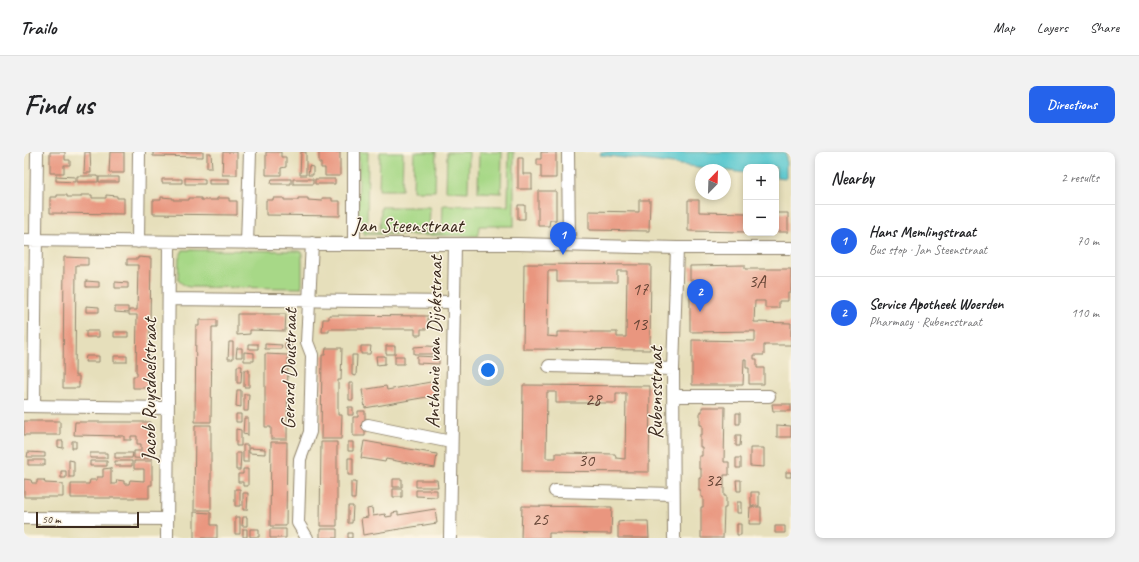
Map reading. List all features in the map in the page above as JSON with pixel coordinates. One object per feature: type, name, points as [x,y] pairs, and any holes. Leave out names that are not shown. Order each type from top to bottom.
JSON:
[{"type":"street","points":[[37,152],[30,241],[29,406],[168,408]]},
{"type":"street","points":[[138,242],[140,152]]},
{"type":"street","points":[[248,243],[250,152]]},
{"type":"street","points":[[354,152],[354,244]]},
{"type":"street","points":[[568,152],[569,245]]},
{"type":"street","name":"Jan Steenstraat","points":[[30,241],[791,248]]},
{"type":"street","name":"Jacob Ruysdaelstraat","points":[[167,538],[169,242]]},
{"type":"street","name":"Gerard Doustraat","points":[[307,538],[298,523],[300,459],[310,432],[312,355],[307,342],[312,243]]},
{"type":"street","name":"Anthonie van Dijckstraat","points":[[450,538],[455,244]]},
{"type":"street","name":"Rubensstraat","points":[[674,538],[673,369],[677,248]]},
{"type":"street","points":[[169,299],[454,302]]},
{"type":"street","points":[[548,366],[673,369]]},
{"type":"street","points":[[673,396],[769,396]]},
{"type":"street","name":"Anthonie van Dijckstraat","points":[[368,425],[451,442]]},
{"type":"street","points":[[555,490],[673,494]]},
{"type":"street","points":[[24,518],[167,519]]},
{"type":"green space","points":[[359,152],[368,152],[367,232],[442,233],[443,205],[508,206],[509,152],[514,152],[514,226],[479,226],[478,236],[364,234],[364,231],[358,230]]},
{"type":"green space","points":[[380,152],[403,152],[402,190],[379,190]]},
{"type":"green space","points":[[414,152],[436,152],[435,191],[413,191]]},
{"type":"green space","points":[[447,152],[469,152],[468,192],[446,191]]},
{"type":"green space","points":[[479,152],[502,152],[501,193],[478,192]]},
{"type":"green space","points":[[381,207],[430,207],[429,230],[380,229]]},
{"type":"green space","points":[[183,250],[300,251],[302,254],[302,285],[301,288],[185,286],[178,280],[179,258]]},
{"type":"water","points":[[601,152],[786,152],[786,178],[779,177],[779,164],[743,164],[743,173],[731,171],[731,164],[695,164],[695,167],[600,155]]},
{"type":"building","points":[[50,152],[65,152],[65,160],[70,160],[70,165],[64,165],[64,173],[50,173]]},
{"type":"building","points":[[85,152],[90,152],[91,173],[84,173]]},
{"type":"building","points":[[110,152],[124,152],[124,173],[109,173]]},
{"type":"building","points":[[153,152],[203,152],[203,157],[153,156]]},
{"type":"building","points":[[223,152],[237,152],[237,175],[222,175]]},
{"type":"building","points":[[266,152],[281,152],[281,157],[286,157],[286,167],[281,168],[281,175],[266,175]]},
{"type":"building","points":[[301,152],[306,152],[306,175],[300,175]]},
{"type":"building","points":[[319,152],[340,152],[340,176],[325,176],[325,168],[321,168],[321,163],[319,163]]},
{"type":"building","points":[[541,152],[556,152],[556,178],[541,178],[541,165],[537,165],[537,159],[541,159]]},
{"type":"building","points":[[207,153],[211,153],[212,168],[207,168]]},
{"type":"building","points":[[518,158],[523,158],[523,174],[532,174],[532,189],[518,189]]},
{"type":"building","points":[[309,166],[313,167],[313,175],[308,175]]},
{"type":"building","points":[[56,176],[75,177],[75,182],[56,181]]},
{"type":"building","points":[[77,176],[98,176],[98,182],[77,182]]},
{"type":"building","points":[[99,177],[119,177],[119,182],[99,182]]},
{"type":"building","points":[[185,178],[205,179],[205,184],[185,184]]},
{"type":"building","points":[[162,179],[182,179],[182,183],[162,183]]},
{"type":"building","points":[[209,179],[229,179],[229,184],[209,184]]},
{"type":"building","points":[[272,179],[291,179],[291,184],[271,184]]},
{"type":"building","points":[[293,179],[313,179],[313,184],[293,184]]},
{"type":"building","points":[[315,179],[335,179],[335,184],[315,184]]},
{"type":"building","points":[[538,191],[556,191],[556,220],[550,220],[549,226],[538,226]]},
{"type":"building","points":[[57,195],[81,197],[81,195],[92,195],[92,198],[106,198],[106,195],[117,196],[117,198],[124,198],[124,214],[50,213],[50,197],[57,197]]},
{"type":"building","points":[[161,197],[173,198],[173,200],[201,198],[201,200],[217,200],[217,198],[229,198],[229,201],[237,201],[237,215],[153,214],[153,200],[161,200]]},
{"type":"building","points":[[273,198],[298,200],[298,198],[308,198],[308,200],[322,201],[322,198],[332,198],[332,201],[340,201],[340,216],[266,215],[266,200],[273,200]]},
{"type":"building","points":[[639,200],[650,200],[649,231],[589,230],[589,211],[639,212]]},
{"type":"building","points":[[688,200],[699,200],[699,212],[743,213],[743,232],[688,231]]},
{"type":"building","points":[[518,205],[525,205],[525,219],[518,219]]},
{"type":"building","points":[[779,213],[788,213],[788,232],[779,232]]},
{"type":"building","points":[[64,257],[88,258],[88,265],[76,265],[75,376],[79,376],[79,388],[63,388]]},
{"type":"building","points":[[138,257],[151,258],[149,388],[133,388],[133,376],[137,376],[137,315],[129,315],[129,310],[137,310],[138,265],[127,265],[127,259],[138,259]]},
{"type":"building","points":[[524,264],[651,265],[650,350],[523,349]],"holes":[[[548,271],[557,271],[557,282],[617,282],[617,271],[627,271],[626,337],[617,337],[617,332],[557,332],[557,337],[547,336]]]},
{"type":"building","points":[[745,265],[745,269],[791,269],[791,293],[788,293],[788,301],[779,301],[779,308],[765,308],[765,301],[755,301],[754,322],[791,323],[791,345],[764,345],[764,355],[754,355],[754,359],[757,359],[757,368],[764,368],[764,384],[749,384],[749,368],[746,368],[746,359],[744,359],[743,385],[692,385],[692,340],[755,341],[755,331],[690,332],[690,296],[698,296],[698,280],[690,280],[690,266]]},
{"type":"building","points":[[86,281],[99,282],[99,287],[86,287]]},
{"type":"building","points":[[115,282],[128,283],[128,288],[115,288]]},
{"type":"building","points":[[86,306],[99,307],[99,312],[86,312]]},
{"type":"building","points":[[115,307],[128,307],[128,313],[115,312]]},
{"type":"building","points":[[237,314],[286,314],[285,331],[250,330],[250,334],[237,335]]},
{"type":"building","points":[[329,315],[428,316],[428,329],[421,329],[421,335],[415,335],[415,329],[329,329],[329,332],[322,332],[323,319],[329,319]]},
{"type":"building","points":[[199,320],[217,320],[217,327],[212,327],[211,422],[195,422],[196,326],[199,326]]},
{"type":"building","points":[[86,331],[99,331],[99,337],[86,337]]},
{"type":"building","points":[[114,332],[128,332],[128,337],[114,337]]},
{"type":"building","points":[[229,342],[233,342],[233,359],[228,359]]},
{"type":"building","points":[[285,343],[292,343],[291,349],[285,349]]},
{"type":"building","points":[[249,344],[258,344],[258,349],[249,349]]},
{"type":"building","points":[[265,344],[282,345],[281,349],[265,349]]},
{"type":"building","points":[[361,346],[371,346],[370,354],[361,354]]},
{"type":"building","points":[[386,346],[395,346],[395,354],[386,354]]},
{"type":"building","points":[[414,347],[439,347],[439,354],[414,354]]},
{"type":"building","points":[[237,348],[242,348],[242,357],[236,357]]},
{"type":"building","points":[[326,348],[342,348],[341,380],[338,380],[338,415],[342,415],[341,439],[321,439],[322,355],[325,355]]},
{"type":"building","points":[[244,352],[254,353],[254,361],[244,361]]},
{"type":"building","points":[[265,354],[288,355],[287,439],[271,439],[271,427],[265,427]]},
{"type":"building","points":[[352,355],[357,355],[356,376],[352,375]]},
{"type":"building","points":[[86,356],[99,356],[99,362],[85,362]]},
{"type":"building","points":[[114,356],[127,356],[127,362],[114,362]]},
{"type":"building","points":[[376,356],[385,356],[385,364],[377,365]]},
{"type":"building","points":[[395,356],[404,356],[404,364],[395,364]]},
{"type":"building","points":[[417,356],[439,357],[439,364],[417,363]]},
{"type":"building","points":[[237,366],[242,366],[241,383],[237,383]]},
{"type":"building","points":[[244,370],[249,370],[249,387],[244,387]]},
{"type":"building","points":[[436,381],[438,395],[365,408],[362,390],[386,386],[387,390]]},
{"type":"building","points":[[349,383],[353,383],[353,400],[349,400]]},
{"type":"building","points":[[523,385],[650,386],[649,472],[522,471]],"holes":[[[547,392],[556,392],[556,403],[616,403],[616,393],[626,393],[625,459],[616,458],[615,454],[556,453],[556,458],[546,458]]]},
{"type":"building","points":[[237,390],[241,390],[241,407],[236,406]]},
{"type":"building","points":[[244,394],[249,394],[248,411],[244,411]]},
{"type":"building","points":[[772,404],[791,404],[791,411],[773,411]]},
{"type":"building","points":[[348,407],[353,407],[353,415],[348,415]]},
{"type":"building","points":[[702,407],[725,407],[724,462],[729,462],[729,475],[724,475],[724,496],[726,496],[726,508],[724,508],[723,538],[701,538],[701,507],[703,507],[703,497],[701,497],[701,491],[699,491],[701,469],[699,469],[699,456],[702,456],[702,447],[700,447],[702,425],[700,425],[700,412],[702,412]]},
{"type":"building","points":[[358,411],[365,411],[365,436],[353,436],[353,417],[358,417]]},
{"type":"building","points":[[736,413],[740,413],[740,424],[736,424]]},
{"type":"building","points":[[236,414],[241,414],[241,422],[236,422]]},
{"type":"building","points":[[244,418],[248,418],[248,435],[243,434]]},
{"type":"building","points":[[24,421],[60,421],[60,435],[24,435]]},
{"type":"building","points":[[75,422],[150,422],[150,436],[153,436],[152,459],[134,458],[134,451],[141,451],[141,444],[137,444],[137,436],[131,436],[131,440],[124,440],[124,436],[74,435]]},
{"type":"building","points":[[195,425],[211,425],[211,510],[194,510]]},
{"type":"building","points":[[777,425],[791,426],[791,437],[777,437]]},
{"type":"building","points":[[236,429],[241,430],[241,446],[236,446]]},
{"type":"building","points":[[736,435],[741,435],[740,446],[736,446]]},
{"type":"building","points":[[58,441],[63,441],[63,448],[58,447]]},
{"type":"building","points":[[72,441],[76,441],[76,448],[72,448]]},
{"type":"building","points":[[364,441],[437,454],[435,468],[386,459],[385,462],[361,458]]},
{"type":"building","points":[[271,442],[287,442],[286,526],[270,526]]},
{"type":"building","points":[[321,442],[337,442],[337,526],[320,526]]},
{"type":"building","points":[[348,442],[353,442],[353,451],[348,451]]},
{"type":"building","points":[[243,445],[248,445],[248,462],[243,462]]},
{"type":"building","points":[[249,448],[265,449],[265,454],[249,453]]},
{"type":"building","points":[[750,448],[764,448],[764,467],[750,466]]},
{"type":"building","points":[[28,452],[45,453],[45,457],[27,457]]},
{"type":"building","points":[[90,453],[107,453],[107,458],[90,458]]},
{"type":"building","points":[[115,453],[133,453],[132,458],[115,458]]},
{"type":"building","points":[[236,453],[241,453],[240,470],[236,470]]},
{"type":"building","points":[[348,458],[353,458],[353,475],[348,475]]},
{"type":"building","points":[[736,458],[741,458],[741,468],[736,468]]},
{"type":"building","points":[[28,460],[45,460],[45,465],[28,465]]},
{"type":"building","points":[[69,460],[74,461],[74,477],[69,477]]},
{"type":"building","points":[[90,461],[107,461],[107,466],[90,466]]},
{"type":"building","points":[[115,461],[132,461],[132,466],[115,466]]},
{"type":"building","points":[[134,461],[152,461],[152,485],[149,485],[149,498],[71,498],[71,484],[89,484],[90,480],[97,480],[97,477],[103,477],[103,469],[111,468],[111,484],[116,484],[117,480],[124,481],[124,484],[129,484],[130,480],[144,481],[144,469],[134,469]]},
{"type":"building","points":[[243,469],[248,469],[248,486],[243,486],[243,482],[238,482],[238,474],[243,474]]},
{"type":"building","points":[[61,471],[66,471],[66,478],[61,478]]},
{"type":"building","points":[[786,472],[791,472],[791,477],[786,477]]},
{"type":"building","points":[[24,479],[31,480],[32,483],[37,483],[37,480],[44,480],[45,483],[63,484],[63,497],[24,497]]},
{"type":"building","points":[[393,479],[402,479],[402,487],[393,487]]},
{"type":"building","points":[[416,480],[437,480],[438,487],[416,487]]},
{"type":"building","points":[[736,480],[741,480],[741,491],[737,491]]},
{"type":"building","points":[[351,482],[356,482],[355,499],[351,499]]},
{"type":"building","points":[[235,489],[240,489],[240,506],[235,506]]},
{"type":"building","points":[[393,489],[402,489],[402,497],[393,497]]},
{"type":"building","points":[[416,490],[437,490],[437,497],[416,496]]},
{"type":"building","points":[[751,492],[759,492],[759,506],[751,506]]},
{"type":"building","points":[[243,493],[248,493],[247,510],[243,510]]},
{"type":"building","points":[[737,502],[741,502],[741,513],[737,513]]},
{"type":"building","points":[[348,506],[353,506],[352,523],[348,523]]},
{"type":"building","points":[[522,506],[612,507],[611,534],[549,533],[549,538],[521,538]]},
{"type":"building","points":[[750,507],[761,507],[761,524],[749,524]]},
{"type":"building","points":[[372,508],[373,516],[385,514],[386,517],[392,516],[392,513],[398,512],[398,515],[435,509],[437,523],[363,535],[361,518],[368,517],[367,509]]},
{"type":"building","points":[[194,512],[211,513],[211,525],[217,525],[217,538],[194,538]]},
{"type":"building","points":[[235,517],[240,517],[240,534],[235,534]]},
{"type":"building","points":[[243,517],[247,517],[247,526],[242,526]]},
{"type":"building","points":[[648,521],[649,538],[618,538],[618,522]]},
{"type":"building","points":[[737,524],[741,524],[741,535],[737,535]]},
{"type":"building","points":[[775,526],[785,526],[785,533],[775,533]]},
{"type":"building","points":[[243,529],[247,529],[247,537],[243,537]]},
{"type":"building","points":[[250,529],[259,529],[259,537],[250,537]]},
{"type":"building","points":[[270,529],[286,529],[286,538],[270,538]]},
{"type":"building","points":[[320,529],[337,529],[337,538],[320,538]]},
{"type":"building","points":[[348,533],[352,533],[352,538],[348,538]]},
{"type":"place","name":"Hans Memlingstraat","points":[[563,255]]},
{"type":"place","name":"Service Apotheek Woerden","points":[[700,312]]}]
